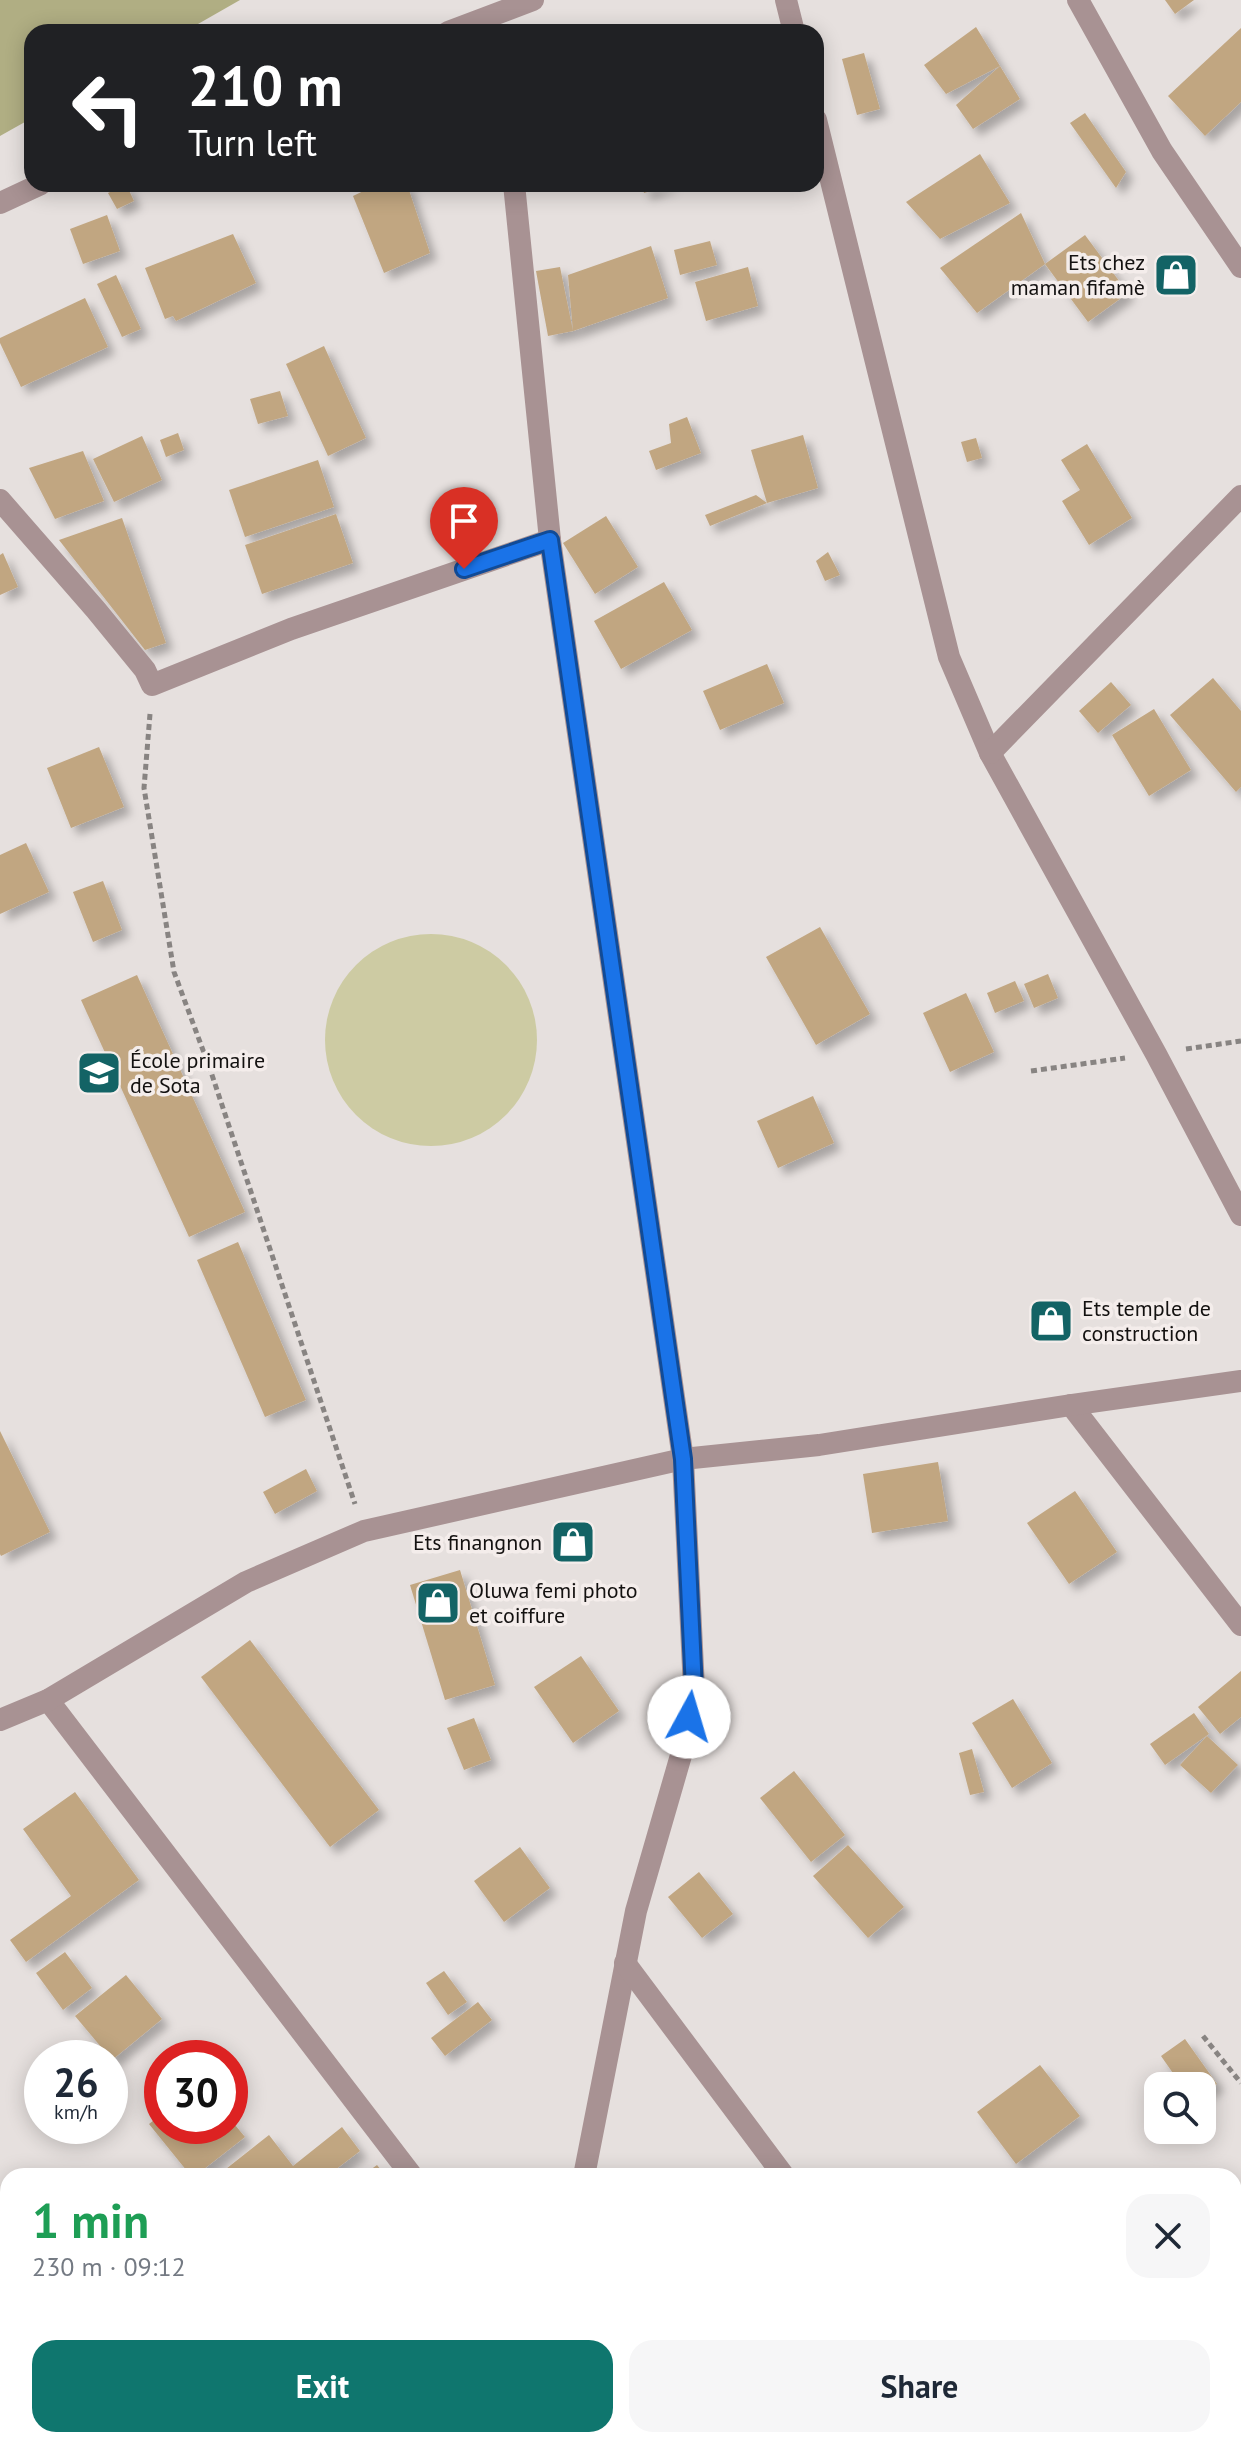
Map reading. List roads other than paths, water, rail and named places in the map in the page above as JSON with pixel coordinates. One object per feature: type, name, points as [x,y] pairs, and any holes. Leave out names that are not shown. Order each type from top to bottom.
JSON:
[{"type":"street","points":[[497,23],[533,0]]},
{"type":"street","points":[[786,0],[792,24]]},
{"type":"street","points":[[1078,0],[1162,151],[1241,267]]},
{"type":"street","points":[[824,152],[949,657],[990,753],[1149,1040],[1241,1215]]},
{"type":"street","points":[[0,203],[24,192]]},
{"type":"street","points":[[515,192],[550,540],[683,1459],[694,1689],[684,1745],[636,1911],[586,2168]]},
{"type":"street","points":[[990,753],[1241,496]]},
{"type":"street","points":[[0,500],[106,622],[145,670],[152,685],[291,629],[550,540]]},
{"type":"street","points":[[0,1720],[48,1700],[246,1582],[364,1531],[683,1459],[819,1445],[1241,1381]]},
{"type":"street","points":[[1071,1405],[1241,1625]]},
{"type":"street","points":[[48,1700],[406,2168]]},
{"type":"street","points":[[625,1963],[778,2168]]},
{"type":"place","name":"Ets chez maman fifamè","points":[[1176,275]]},
{"type":"place","name":"École primaire de Sota","points":[[99,1073]]},
{"type":"place","name":"Ets temple de construction","points":[[1051,1321]]},
{"type":"place","name":"Ets finangnon","points":[[573,1542]]},
{"type":"place","name":"Oluwa femi photo et coiffure","points":[[438,1603]]}]
